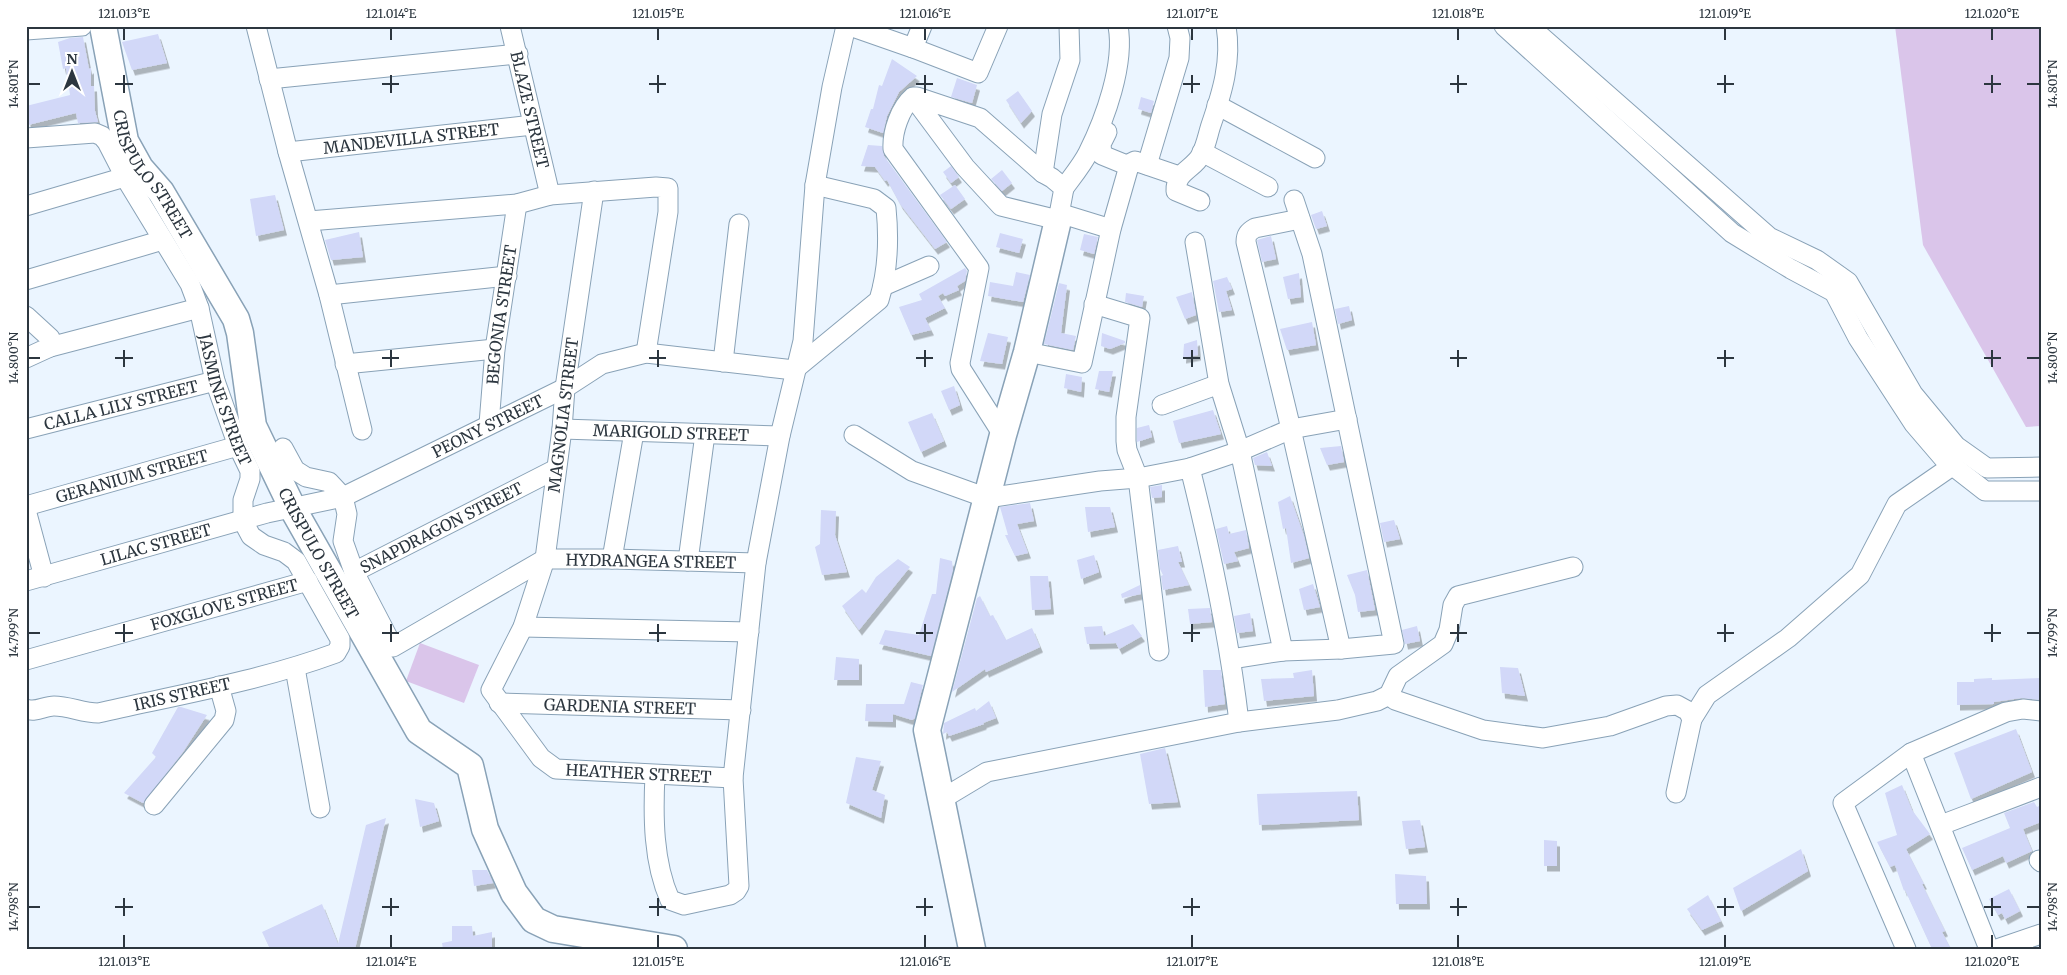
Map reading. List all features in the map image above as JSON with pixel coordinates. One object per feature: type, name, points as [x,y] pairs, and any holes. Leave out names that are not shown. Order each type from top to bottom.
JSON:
[{"type":"street","points":[[26,30],[82,26]]},
{"type":"street","name":"CRISPULO STREET","points":[[103,26],[125,141],[140,168],[161,192],[236,319],[240,333],[253,426],[293,509],[419,731],[470,766],[485,829],[514,893],[534,920],[553,929],[674,949]]},
{"type":"street","points":[[256,26],[288,152],[329,295],[362,430]]},
{"type":"street","name":"BLAZE STREET","points":[[510,26],[550,195]]},
{"type":"street","points":[[655,775],[653,813],[662,883],[670,900],[684,905],[730,895],[739,886],[733,778],[756,563],[780,436],[794,370],[803,341],[815,185],[832,86],[846,26]]},
{"type":"street","points":[[850,26],[978,73],[998,26]]},
{"type":"street","points":[[913,48],[922,26]]},
{"type":"street","points":[[1043,173],[1052,114],[1070,60],[1069,26]]},
{"type":"street","points":[[972,949],[927,730],[1003,435],[1027,352],[1064,188],[1087,155],[1107,106],[1118,63],[1121,40],[1118,26]]},
{"type":"street","points":[[1126,26],[1129,41],[1128,53],[1112,124],[1101,144],[1102,155],[1179,176]]},
{"type":"street","points":[[1027,352],[1082,363],[1111,230],[1138,166],[1179,58],[1180,38],[1177,26]]},
{"type":"street","points":[[1200,202],[1176,191],[1179,176],[1201,156],[1225,83],[1228,39],[1226,26]]},
{"type":"street","points":[[1504,26],[1732,233],[1791,269],[1834,292],[1858,338],[1914,424],[1952,466],[1985,492],[2041,491]]},
{"type":"street","points":[[1530,26],[1769,237],[1817,260],[1848,282],[1913,394],[1956,446],[1987,468],[2041,467]]},
{"type":"street","points":[[269,78],[518,54]]},
{"type":"street","points":[[913,97],[980,118],[1043,173],[1064,188]]},
{"type":"street","points":[[913,97],[966,167],[1002,206],[1058,216],[1111,230]]},
{"type":"street","points":[[913,97],[905,104],[893,140],[893,149],[979,268],[960,363],[961,369],[1003,435]]},
{"type":"street","points":[[1218,106],[1315,158]]},
{"type":"street","name":"MANDEVILLA STREET","points":[[288,152],[533,125]]},
{"type":"street","name":"JASMINE STREET","points":[[26,138],[95,133],[102,136],[108,142],[125,177],[190,284],[199,308],[215,381],[238,446],[250,472],[250,479],[242,500],[243,521]]},
{"type":"street","points":[[1202,152],[1268,188]]},
{"type":"street","points":[[26,206],[125,177]]},
{"type":"street","points":[[794,370],[880,300],[884,286],[888,227],[886,208],[874,199],[815,185]]},
{"type":"street","points":[[309,221],[517,204],[550,195],[656,187],[668,188],[668,212],[646,353]]},
{"type":"street","name":"MAGNOLIA STREET","points":[[495,697],[523,627],[545,559],[562,429],[565,388],[594,191]]},
{"type":"street","points":[[1231,659],[1283,651],[1340,649],[1394,644],[1312,254],[1294,200]]},
{"type":"street","name":"BEGONIA STREET","points":[[490,424],[495,349],[517,204]]},
{"type":"street","points":[[1300,219],[1255,228],[1246,237],[1340,649]]},
{"type":"street","points":[[723,362],[739,224]]},
{"type":"street","points":[[26,280],[163,240]]},
{"type":"street","points":[[1195,242],[1219,384],[1240,451],[1283,651]]},
{"type":"street","points":[[884,286],[929,266]]},
{"type":"street","points":[[329,295],[507,276]]},
{"type":"street","points":[[1094,304],[1140,318],[1126,417],[1127,450],[1138,478],[1159,651]]},
{"type":"street","points":[[26,358],[50,347],[199,308]]},
{"type":"street","points":[[26,316],[50,338],[50,347]]},
{"type":"street","points":[[345,364],[495,349]]},
{"type":"street","name":"PEONY STREET","points":[[293,509],[343,497],[565,388],[602,364],[646,353],[794,370]]},
{"type":"street","name":"CALLA LILY STREET","points":[[26,429],[215,381]]},
{"type":"street","points":[[1162,404],[1219,384]]},
{"type":"street","points":[[854,435],[912,471],[987,498],[1100,481],[1138,478],[1190,468],[1240,451],[1291,430],[1347,418]]},
{"type":"street","name":"MARIGOLD STREET","points":[[562,429],[780,436]]},
{"type":"street","points":[[612,559],[634,432]]},
{"type":"street","points":[[688,561],[706,434]]},
{"type":"street","name":"GERANIUM STREET","points":[[26,506],[238,446]]},
{"type":"street","points":[[283,448],[295,470],[306,477],[328,482],[343,497],[347,514],[343,541],[354,572],[393,647],[545,559]]},
{"type":"street","points":[[1676,793],[1692,719],[1707,695],[1788,638],[1860,576],[1897,504],[1952,466]]},
{"type":"street","points":[[1190,468],[1212,555],[1231,659],[1238,722]]},
{"type":"street","name":"SNAPDRAGON STREET","points":[[354,572],[556,469]]},
{"type":"street","name":"LILAC STREET","points":[[35,579],[267,514],[293,509]]},
{"type":"street","points":[[26,510],[35,579]]},
{"type":"street","points":[[243,521],[251,536],[264,545],[284,552],[296,562],[308,582]]},
{"type":"street","name":"HYDRANGEA STREET","points":[[545,559],[756,563]]},
{"type":"street","points":[[942,799],[986,772],[1238,722],[1338,710],[1377,701],[1389,695],[1398,676],[1443,644],[1449,630],[1453,605],[1458,596],[1573,568]]},
{"type":"street","name":"IRIS STREET","points":[[26,709],[34,710],[52,706],[86,713],[98,713],[295,668],[336,652],[340,646],[340,639],[308,582]]},
{"type":"street","name":"FOXGLOVE STREET","points":[[26,660],[308,582]]},
{"type":"street","points":[[523,627],[750,632]]},
{"type":"street","points":[[295,668],[320,808]]},
{"type":"street","points":[[154,805],[224,720],[226,711],[219,686]]},
{"type":"street","points":[[1389,695],[1395,700],[1483,730],[1543,738],[1610,726],[1666,706],[1677,705],[1688,711],[1692,719]]},
{"type":"street","name":"GARDENIA STREET","points":[[495,697],[741,710]]},
{"type":"street","name":"HEATHER STREET","points":[[495,697],[541,758],[556,769],[733,778]]},
{"type":"street","points":[[1906,949],[1843,804],[1911,753],[2006,712],[2023,709],[2041,711]]},
{"type":"street","points":[[1911,753],[1989,949]]},
{"type":"street","points":[[1941,825],[2041,787]]},
{"type":"street","points":[[1997,949],[2041,934]]},
{"type":"shaded area","points":[[1895,26],[2041,26],[2041,426],[2026,427],[1923,245]]},
{"type":"shaded area","points":[[420,643],[479,665],[464,703],[406,681]]},
{"type":"building","points":[[158,34],[167,63],[132,70],[122,42]]},
{"type":"building","points":[[83,37],[89,69],[91,68],[91,86],[94,86],[95,111],[98,122],[78,123],[76,113],[28,125],[26,106],[70,95],[66,68],[63,69],[58,42],[70,38]]},
{"type":"building","points":[[892,59],[917,76],[899,92],[887,116],[883,133],[865,127],[871,109],[873,109],[879,85],[882,86]]},
{"type":"building","points":[[957,78],[977,85],[972,103],[951,97]]},
{"type":"building","points":[[1018,91],[1032,111],[1021,123],[1006,100]]},
{"type":"building","points":[[1141,97],[1154,101],[1151,113],[1138,109]]},
{"type":"building","points":[[868,145],[882,146],[884,156],[947,242],[935,249],[900,204],[887,180],[885,181],[875,167],[861,166]]},
{"type":"building","points":[[951,166],[959,177],[951,183],[943,172]]},
{"type":"building","points":[[1002,170],[1012,183],[1002,191],[991,179]]},
{"type":"building","points":[[955,185],[965,199],[951,209],[940,195]]},
{"type":"building","points":[[275,195],[284,230],[256,236],[250,199]]},
{"type":"building","points":[[1322,211],[1327,226],[1316,229],[1311,215]]},
{"type":"building","points":[[359,232],[363,257],[331,260],[325,240]]},
{"type":"building","points":[[1000,233],[1023,239],[1019,253],[996,247]]},
{"type":"building","points":[[1084,234],[1098,237],[1094,254],[1080,250]]},
{"type":"building","points":[[1271,236],[1276,259],[1262,262],[1257,240]]},
{"type":"building","points":[[965,268],[967,271],[965,281],[957,286],[959,290],[945,296],[943,293],[938,296],[945,308],[925,318],[931,330],[911,335],[899,307],[922,300],[919,294]]},
{"type":"building","points":[[1016,272],[1030,275],[1023,302],[988,296],[990,282],[1013,286]]},
{"type":"building","points":[[1299,273],[1301,297],[1288,299],[1283,277]]},
{"type":"building","points":[[1227,277],[1232,289],[1226,291],[1232,310],[1219,312],[1213,281]]},
{"type":"building","points":[[1059,283],[1067,285],[1061,333],[1076,336],[1073,350],[1044,344]]},
{"type":"building","points":[[1192,292],[1196,315],[1185,319],[1176,297]]},
{"type":"building","points":[[1126,293],[1144,296],[1142,307],[1125,302]]},
{"type":"building","points":[[1349,306],[1352,320],[1338,324],[1335,309]]},
{"type":"building","points":[[1312,322],[1316,345],[1287,350],[1280,329]]},
{"type":"building","points":[[988,333],[1008,337],[1002,364],[980,361]]},
{"type":"building","points":[[1102,333],[1125,341],[1125,343],[1110,349],[1101,346]]},
{"type":"building","points":[[1197,340],[1198,355],[1183,358],[1184,344]]},
{"type":"building","points":[[1099,371],[1113,371],[1109,392],[1095,389]]},
{"type":"building","points":[[1066,374],[1082,377],[1081,392],[1064,388]]},
{"type":"building","points":[[954,386],[960,405],[949,410],[941,391]]},
{"type":"building","points":[[1213,410],[1221,434],[1179,443],[1173,421]]},
{"type":"building","points":[[932,413],[944,441],[921,452],[908,422]]},
{"type":"building","points":[[1149,425],[1152,437],[1137,442],[1137,428]]},
{"type":"building","points":[[1341,446],[1344,462],[1327,465],[1320,448]]},
{"type":"building","points":[[1267,452],[1272,466],[1255,465],[1253,458]]},
{"type":"building","points":[[1162,485],[1162,497],[1152,498],[1150,487]]},
{"type":"building","points":[[1290,496],[1304,536],[1309,558],[1291,563],[1286,528],[1283,529],[1278,502]]},
{"type":"building","points":[[1030,503],[1034,521],[1017,524],[1028,553],[1015,556],[1005,535],[1008,535],[1000,507]]},
{"type":"building","points":[[1085,507],[1110,507],[1115,527],[1088,532]]},
{"type":"building","points":[[821,510],[836,511],[835,535],[847,572],[822,575],[815,547],[820,544]]},
{"type":"building","points":[[1394,520],[1400,539],[1384,542],[1380,523]]},
{"type":"building","points":[[1227,526],[1229,534],[1246,530],[1249,548],[1234,552],[1238,561],[1224,564],[1216,529]]},
{"type":"building","points":[[1178,546],[1182,562],[1178,562],[1189,585],[1163,590],[1161,576],[1163,575],[1160,569],[1158,550]]},
{"type":"building","points":[[1094,555],[1099,572],[1081,579],[1077,560]]},
{"type":"building","points":[[940,558],[952,561],[953,570],[931,656],[879,644],[885,630],[919,635],[932,594],[936,594]]},
{"type":"building","points":[[898,559],[910,567],[859,630],[842,606],[862,589],[866,593],[876,577]]},
{"type":"building","points":[[1367,570],[1375,610],[1358,612],[1355,595],[1347,575]]},
{"type":"building","points":[[1030,576],[1048,576],[1051,609],[1032,610]]},
{"type":"building","points":[[1313,584],[1320,607],[1304,610],[1299,589]]},
{"type":"building","points":[[1140,585],[1141,594],[1122,598],[1121,594]]},
{"type":"building","points":[[980,596],[990,616],[993,615],[1006,640],[1032,628],[1040,647],[986,672],[985,669],[952,692],[977,598]]},
{"type":"building","points":[[1210,608],[1212,622],[1190,624],[1188,609]]},
{"type":"building","points":[[1250,613],[1253,631],[1237,633],[1234,616]]},
{"type":"building","points":[[1133,624],[1142,636],[1119,649],[1116,643],[1087,644],[1084,627],[1102,626],[1104,636]]},
{"type":"building","points":[[1417,626],[1420,641],[1405,644],[1402,630]]},
{"type":"building","points":[[836,657],[859,659],[859,680],[834,680]]},
{"type":"building","points":[[1500,667],[1518,668],[1525,696],[1502,693]]},
{"type":"building","points":[[1203,670],[1221,670],[1225,704],[1205,707]]},
{"type":"building","points":[[1312,670],[1314,696],[1264,701],[1261,679],[1294,678],[1293,673]]},
{"type":"building","points":[[1992,678],[1992,680],[2041,678],[2041,700],[2021,698],[1994,702],[1994,704],[1957,705],[1957,682],[1974,682],[1974,679]]},
{"type":"building","points":[[911,682],[923,685],[915,718],[912,720],[893,714],[893,722],[865,721],[866,704],[904,704]]},
{"type":"building","points":[[989,701],[996,718],[949,736],[947,732],[943,734],[944,723],[975,708],[976,711]]},
{"type":"building","points":[[178,707],[207,715],[183,752],[143,803],[124,793],[156,757],[152,753]]},
{"type":"building","points":[[2016,729],[2032,772],[1971,799],[1954,753]]},
{"type":"building","points":[[1165,748],[1178,802],[1149,804],[1140,754]]},
{"type":"building","points":[[856,757],[881,761],[872,790],[885,795],[881,818],[846,803]]},
{"type":"building","points":[[1902,785],[1912,810],[1930,834],[1906,849],[1924,884],[1922,884],[1945,931],[1942,932],[1951,949],[1932,949],[1904,891],[1895,865],[1890,867],[1877,842],[1897,835],[1885,793]]},
{"type":"building","points":[[1357,791],[1359,820],[1259,825],[1257,794]]},
{"type":"building","points":[[415,799],[434,803],[439,821],[420,827]]},
{"type":"building","points":[[2034,802],[2037,807],[2041,805],[2041,822],[2023,829],[2032,851],[2006,863],[2003,856],[1972,870],[1962,848],[2010,828],[2004,813]]},
{"type":"building","points":[[386,818],[355,949],[270,949],[262,932],[322,904],[338,944],[366,825]]},
{"type":"building","points":[[1420,820],[1425,847],[1406,849],[1402,821]]},
{"type":"building","points":[[1544,840],[1557,841],[1557,866],[1544,866]]},
{"type":"building","points":[[1801,849],[1808,871],[1741,911],[1733,888]]},
{"type":"building","points":[[472,870],[487,870],[493,883],[474,886]]},
{"type":"building","points":[[1395,874],[1426,876],[1427,904],[1396,904]]},
{"type":"building","points":[[2009,889],[2020,911],[2005,919],[2002,913],[1998,915],[1989,899]]},
{"type":"building","points":[[1708,895],[1721,921],[1702,930],[1687,909]]},
{"type":"building","points":[[452,926],[472,926],[473,936],[492,932],[492,949],[443,949],[442,943],[452,941]]}]
